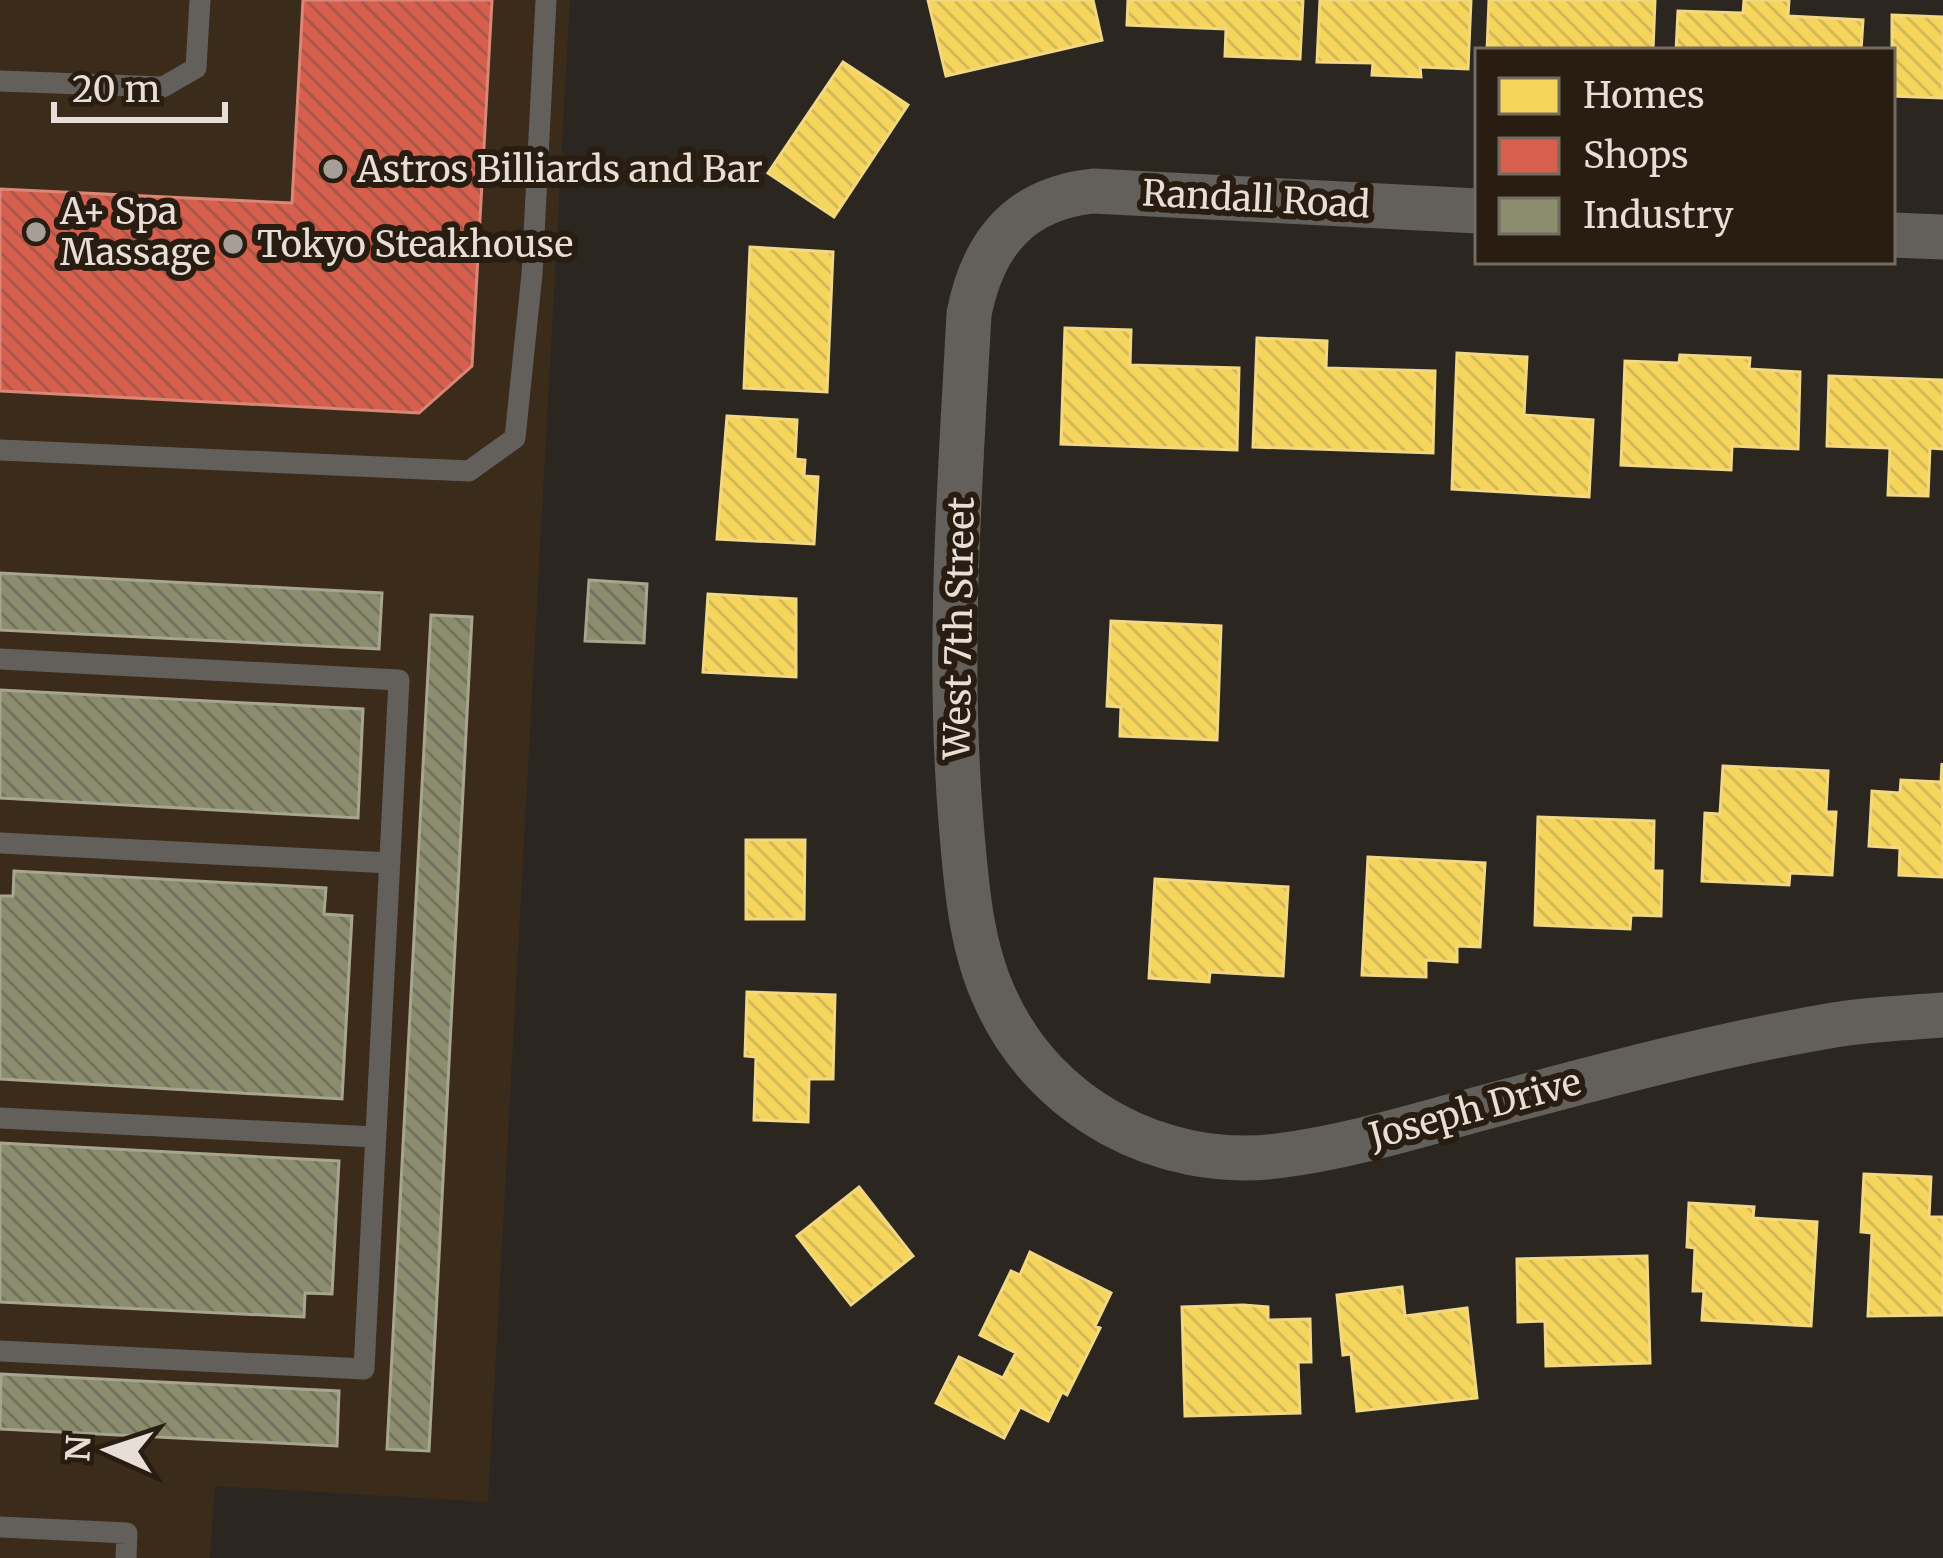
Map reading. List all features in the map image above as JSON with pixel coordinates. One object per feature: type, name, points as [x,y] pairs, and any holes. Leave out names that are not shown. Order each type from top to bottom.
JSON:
[{"type":"street","name":"Randall Road","points":[[1037,206],[1064,194],[1126,191],[1475,211]]},
{"type":"street","name":"West 7th Street","points":[[1033,1059],[995,999],[974,930],[960,815],[954,683],[969,314],[975,281],[998,241],[1017,219],[1037,206]]},
{"type":"street","points":[[1895,235],[1943,237]]},
{"type":"street","name":"Joseph Drive","points":[[1033,1059],[1084,1107],[1138,1138],[1209,1157],[1246,1159],[1329,1148],[1682,1056],[1838,1025],[1943,1015]]},
{"type":"lane","points":[[0,81],[163,87],[196,68],[200,0]]},
{"type":"lane","points":[[0,450],[469,471],[515,438],[532,274],[546,0]]},
{"type":"lane","points":[[0,659],[399,680],[364,1369],[0,1351]]},
{"type":"lane","points":[[0,843],[389,863]]},
{"type":"lane","points":[[0,1118],[375,1137]]},
{"type":"lane","points":[[0,1527],[127,1533],[126,1558]]},
{"type":"shaded area","points":[[0,0],[570,0],[488,1502],[215,1486],[210,1558],[0,1558]]},
{"type":"building: Homes","points":[[928,0],[1093,0],[1102,40],[946,76]]},
{"type":"building: Homes","points":[[1128,0],[1303,0],[1300,59],[1225,56],[1226,29],[1127,25]]},
{"type":"building: Homes","points":[[1320,0],[1471,0],[1468,69],[1420,67],[1421,77],[1372,75],[1373,63],[1317,62]]},
{"type":"building: Homes","points":[[1489,0],[1655,0],[1653,48],[1487,48]]},
{"type":"building: Homes","points":[[1744,0],[1789,0],[1788,16],[1863,20],[1861,48],[1676,48],[1678,11],[1743,13]]},
{"type":"building: Homes","points":[[1892,15],[1943,17],[1943,98],[1895,96]]},
{"type":"building: Homes","points":[[843,62],[908,105],[834,217],[768,173]]},
{"type":"building: Homes","points":[[750,247],[833,252],[827,392],[744,388]]},
{"type":"building: Homes","points":[[1065,328],[1131,330],[1130,365],[1239,368],[1237,450],[1061,444]]},
{"type":"building: Homes","points":[[1257,338],[1327,341],[1326,368],[1435,371],[1433,453],[1253,447]]},
{"type":"building: Homes","points":[[1457,353],[1527,357],[1524,415],[1593,420],[1589,497],[1452,489]]},
{"type":"building: Homes","points":[[1680,355],[1750,358],[1749,369],[1800,372],[1798,449],[1732,446],[1731,470],[1621,465],[1625,361],[1679,363]]},
{"type":"building: Homes","points":[[1829,376],[1943,380],[1943,449],[1930,448],[1928,496],[1888,495],[1890,448],[1827,446]]},
{"type":"building: Homes","points":[[727,416],[797,420],[795,459],[805,460],[804,476],[818,477],[814,544],[717,539]]},
{"type":"building: Homes","points":[[708,594],[796,599],[796,677],[703,672]]},
{"type":"building: Homes","points":[[1111,621],[1221,626],[1217,740],[1120,736],[1121,707],[1107,706]]},
{"type":"building: Homes","points":[[1942,763],[1943,877],[1899,875],[1900,848],[1869,846],[1872,791],[1900,793],[1901,780],[1941,782]]},
{"type":"building: Homes","points":[[1723,766],[1828,771],[1826,812],[1836,812],[1832,875],[1790,873],[1789,885],[1702,881],[1705,813],[1720,814]]},
{"type":"building: Homes","points":[[1538,817],[1654,821],[1653,871],[1662,871],[1661,916],[1631,915],[1630,929],[1535,925]]},
{"type":"building: Homes","points":[[746,840],[805,840],[804,919],[746,919]]},
{"type":"building: Homes","points":[[1368,857],[1485,863],[1480,947],[1457,946],[1457,962],[1426,960],[1426,977],[1362,975]]},
{"type":"building: Homes","points":[[1155,879],[1288,887],[1283,976],[1210,972],[1209,982],[1149,978]]},
{"type":"building: Homes","points":[[747,992],[835,995],[833,1079],[809,1079],[808,1122],[754,1120],[756,1057],[745,1056]]},
{"type":"building: Homes","points":[[1864,1174],[1931,1177],[1929,1217],[1943,1217],[1943,1315],[1868,1316],[1872,1233],[1861,1232]]},
{"type":"building: Homes","points":[[859,1187],[913,1256],[851,1305],[797,1236]]},
{"type":"building: Homes","points":[[1689,1203],[1754,1207],[1753,1218],[1817,1222],[1811,1326],[1702,1320],[1704,1291],[1693,1291],[1695,1248],[1687,1247]]},
{"type":"building: Homes","points":[[1030,1252],[1111,1293],[1095,1326],[1100,1328],[1067,1395],[1062,1392],[1048,1421],[1020,1407],[1004,1438],[936,1403],[959,1357],[1003,1378],[1016,1353],[980,1335],[1011,1271],[1020,1275]]},
{"type":"building: Homes","points":[[1647,1256],[1650,1363],[1546,1366],[1545,1321],[1518,1322],[1517,1259]]},
{"type":"building: Homes","points":[[1402,1287],[1405,1316],[1467,1308],[1477,1398],[1357,1411],[1351,1354],[1343,1355],[1337,1295]]},
{"type":"building: Homes","points":[[1182,1307],[1268,1307],[1268,1320],[1310,1319],[1311,1362],[1298,1362],[1300,1413],[1185,1416]]},
{"type":"building: Shops","points":[[303,0],[492,0],[472,366],[419,413],[0,391],[0,189],[292,203]]},
{"type":"building: Industry","points":[[0,573],[382,593],[379,649],[0,630]]},
{"type":"building: Industry","points":[[589,580],[647,584],[644,643],[585,641]]},
{"type":"building: Industry","points":[[431,615],[472,617],[429,1451],[387,1449]]},
{"type":"building: Industry","points":[[0,690],[363,709],[358,818],[0,798]]},
{"type":"building: Industry","points":[[14,871],[326,888],[324,914],[352,916],[342,1099],[0,1079],[0,896],[13,896]]},
{"type":"building: Industry","points":[[0,1143],[339,1161],[332,1294],[305,1293],[304,1317],[0,1302]]},
{"type":"building: Industry","points":[[1,1374],[339,1391],[337,1446],[0,1429]]},
{"type":"place","name":"Astros Billiards and Bar","points":[[333,169]]},
{"type":"place","name":"A+ Spa Massage","points":[[36,232]]},
{"type":"place","name":"Tokyo Steakhouse","points":[[233,244]]}]
